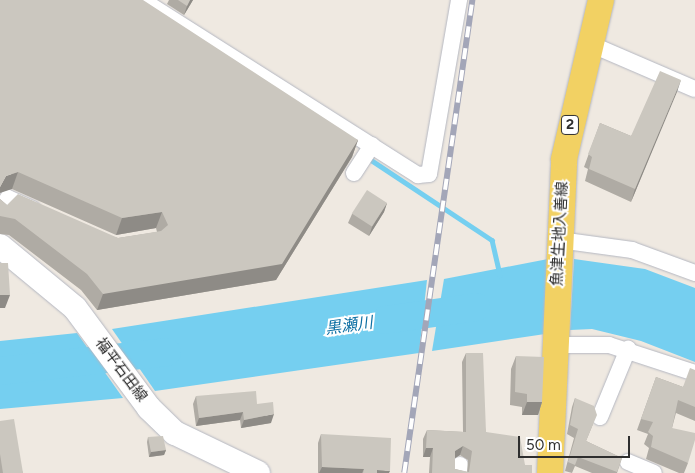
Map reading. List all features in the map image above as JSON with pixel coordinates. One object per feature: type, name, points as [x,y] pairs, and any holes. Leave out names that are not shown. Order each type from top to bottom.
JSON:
[{"type":"main road","name":"魚津生地入善線","points":[[550,473],[564,159],[588,43],[601,0]]},
{"type":"main road","name":"福平石田線","points":[[0,246],[75,308],[149,408],[225,470],[258,473]]},
{"type":"street","points":[[142,0],[418,175],[429,174],[459,0]]},
{"type":"street","points":[[588,43],[695,89]]},
{"type":"street","points":[[354,173],[372,145]]},
{"type":"street","points":[[3,200],[52,218]]},
{"type":"street","points":[[559,247],[632,250],[695,273]]},
{"type":"street","points":[[556,341],[628,349],[695,373]]},
{"type":"street","points":[[600,417],[628,349]]},
{"type":"street","points":[[628,462],[654,473]]},
{"type":"water","points":[[548,259],[545,334],[432,351],[444,279]]},
{"type":"water","points":[[574,259],[645,269],[695,288],[695,362],[641,341],[592,329],[570,330]]},
{"type":"water","points":[[427,280],[419,353],[155,391],[112,329]]},
{"type":"water","points":[[77,333],[123,398],[0,409],[0,341]]},
{"type":"building","points":[[0,0],[143,0],[358,140],[282,264],[103,294],[87,274],[15,219],[0,216],[0,199],[7,205],[18,194],[118,238],[161,231],[168,225],[162,212],[122,218],[18,172],[6,176],[0,187]]},
{"type":"building","points":[[178,0],[190,0],[187,6]]},
{"type":"building","points":[[660,71],[681,80],[635,189],[589,169],[592,157],[588,154],[600,123],[631,136]]},
{"type":"building","points":[[367,190],[387,203],[372,227],[352,213]]},
{"type":"building","points":[[0,263],[8,263],[10,295],[0,295]]},
{"type":"building","points":[[466,353],[483,353],[486,432],[520,437],[525,465],[532,465],[532,473],[432,473],[433,448],[426,448],[427,430],[466,432]],"holes":[[[463,446],[472,451],[469,472],[455,469],[455,451]]]},
{"type":"building","points":[[516,356],[544,357],[542,402],[527,402],[527,394],[515,392]]},
{"type":"building","points":[[690,368],[695,370],[695,407],[678,400],[672,428],[695,433],[695,440],[688,463],[651,447],[653,436],[648,432],[653,422],[641,419],[656,377],[683,387]]},
{"type":"building","points":[[256,391],[257,404],[273,402],[274,414],[244,420],[243,412],[199,418],[196,396]]},
{"type":"building","points":[[575,398],[594,406],[597,415],[586,441],[622,458],[617,472],[578,457],[575,465],[568,462],[578,429],[570,425]]},
{"type":"building","points":[[14,419],[23,473],[3,473],[0,454],[0,421]]},
{"type":"building","points":[[321,434],[391,438],[390,471],[377,470],[377,473],[363,473],[364,469],[322,467]]},
{"type":"building","points":[[163,436],[166,450],[151,452],[148,437]]},
{"type":"waterway","points":[[368,158],[492,240],[500,275]]},
{"type":"waterway","name":"黒瀬川","points":[[385,320],[476,307]]},
{"type":"waterway","name":"黒瀬川","points":[[0,371],[167,352]]},
{"type":"railway","points":[[404,473],[472,0]]}]
